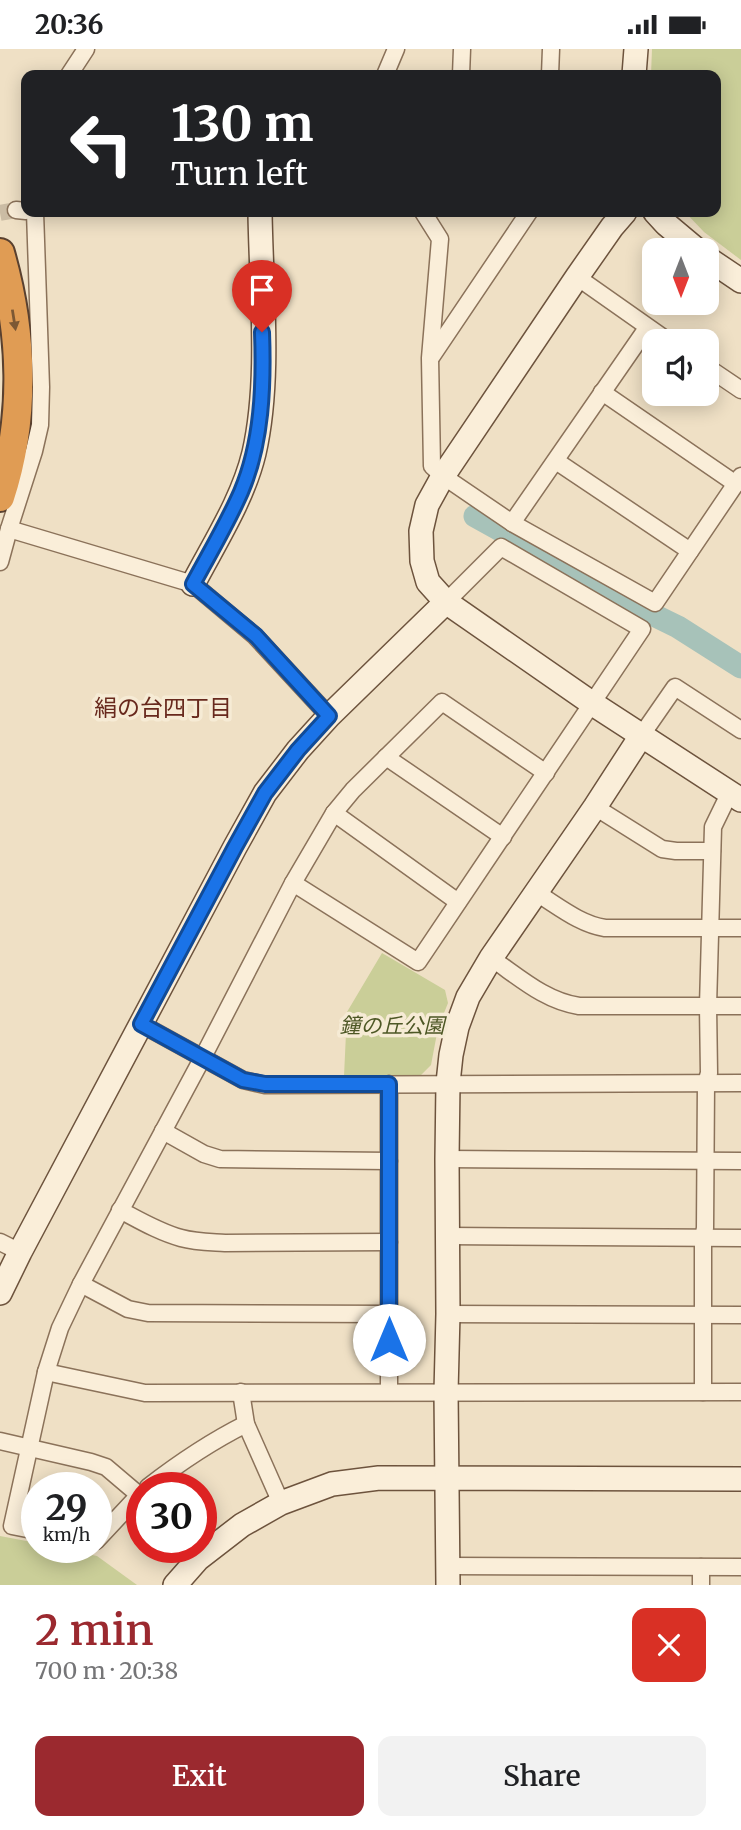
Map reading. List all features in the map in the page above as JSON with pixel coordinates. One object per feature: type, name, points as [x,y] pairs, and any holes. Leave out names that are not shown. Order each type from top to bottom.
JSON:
[{"type":"highway","points":[[0,253],[16,331],[19,365],[13,451],[0,497]]},
{"type":"street","points":[[72,70],[86,49]]},
{"type":"street","points":[[387,70],[396,49]]},
{"type":"street","points":[[461,70],[462,49]]},
{"type":"street","points":[[550,70],[551,49]]},
{"type":"street","points":[[635,70],[636,49]]},
{"type":"street","points":[[0,562],[40,425],[34,217]]},
{"type":"street","points":[[193,584],[241,491],[254,453],[263,356],[260,217]]},
{"type":"street","points":[[426,217],[440,239],[430,358],[432,467],[512,523],[654,603],[738,480],[602,392]]},
{"type":"street","points":[[430,358],[526,217]]},
{"type":"street","points":[[621,217],[576,277],[443,476],[427,505],[421,531],[422,561],[428,582],[446,602],[593,704],[735,796],[713,827],[705,1228],[702,1238],[703,1392]]},
{"type":"street","points":[[660,217],[683,238]]},
{"type":"street","points":[[719,266],[741,281]]},
{"type":"street","points":[[512,523],[647,328],[576,277]]},
{"type":"street","points":[[719,375],[741,390]]},
{"type":"street","points":[[556,461],[690,551]]},
{"type":"street","points":[[9,529],[193,584],[256,636],[329,716]]},
{"type":"street","points":[[0,1293],[10,1247],[141,1024],[265,793],[298,750],[329,716],[502,547],[642,629],[418,962],[293,883]]},
{"type":"street","points":[[741,730],[675,687],[535,892],[468,997],[457,1027],[448,1083],[449,1314],[446,1392],[448,1576],[741,1567]]},
{"type":"street","points":[[24,1472],[46,1372],[60,1328],[293,883],[334,813],[442,702],[546,773]]},
{"type":"street","points":[[386,757],[503,837]]},
{"type":"street","points":[[595,807],[662,849],[712,851]]},
{"type":"street","points":[[334,813],[458,902]]},
{"type":"street","points":[[535,892],[584,922],[605,928],[741,928]]},
{"type":"street","points":[[491,958],[563,1004],[741,1006]]},
{"type":"street","points":[[141,1024],[243,1080],[265,1084],[741,1083]]},
{"type":"street","points":[[389,1084],[389,1392]]},
{"type":"street","points":[[163,1131],[204,1154],[220,1159],[389,1161]]},
{"type":"street","points":[[447,1159],[741,1160]]},
{"type":"street","points":[[120,1210],[179,1238],[202,1242],[389,1242]]},
{"type":"street","points":[[448,1236],[741,1237]]},
{"type":"street","points":[[81,1284],[128,1309],[148,1313],[389,1314]]},
{"type":"street","points":[[449,1314],[741,1315]]},
{"type":"street","points":[[46,1372],[145,1393],[741,1392]]},
{"type":"street","points":[[241,1392],[246,1424],[281,1503]]},
{"type":"street","points":[[168,1472],[183,1460],[246,1424]]},
{"type":"street","points":[[0,1441],[91,1462],[126,1481]]},
{"type":"street","points":[[175,1585],[198,1559],[242,1525],[281,1503],[332,1485],[379,1478],[741,1479]]},
{"type":"street","points":[[21,1484],[12,1526],[21,1528]]},
{"type":"street","points":[[112,1524],[126,1510]]},
{"type":"street","points":[[701,1567],[701,1585]]},
{"type":"green space","points":[[652,49],[741,49],[741,260],[719,243],[719,238],[712,238],[690,217],[721,217],[721,70],[651,70]]},
{"type":"green space","name":"鐘の丘公園","points":[[382,953],[445,990],[448,1003],[438,1028],[431,1065],[420,1076],[344,1076],[347,1012]]},
{"type":"green space","points":[[0,1536],[21,1540],[21,1563],[107,1563],[137,1585],[0,1585]]},
{"type":"waterway","points":[[475,516],[582,580],[678,627],[741,667]]},
{"type":"tunnel","points":[[0,213],[16,210]]},
{"type":"district","name":"絹の台四丁目","points":[[163,708]]},
{"type":"route","points":[[262,332],[260,410],[254,453],[241,491],[193,584],[256,636],[329,716],[298,750],[265,793],[141,1024],[243,1080],[265,1084],[389,1084],[389,1340]]}]
